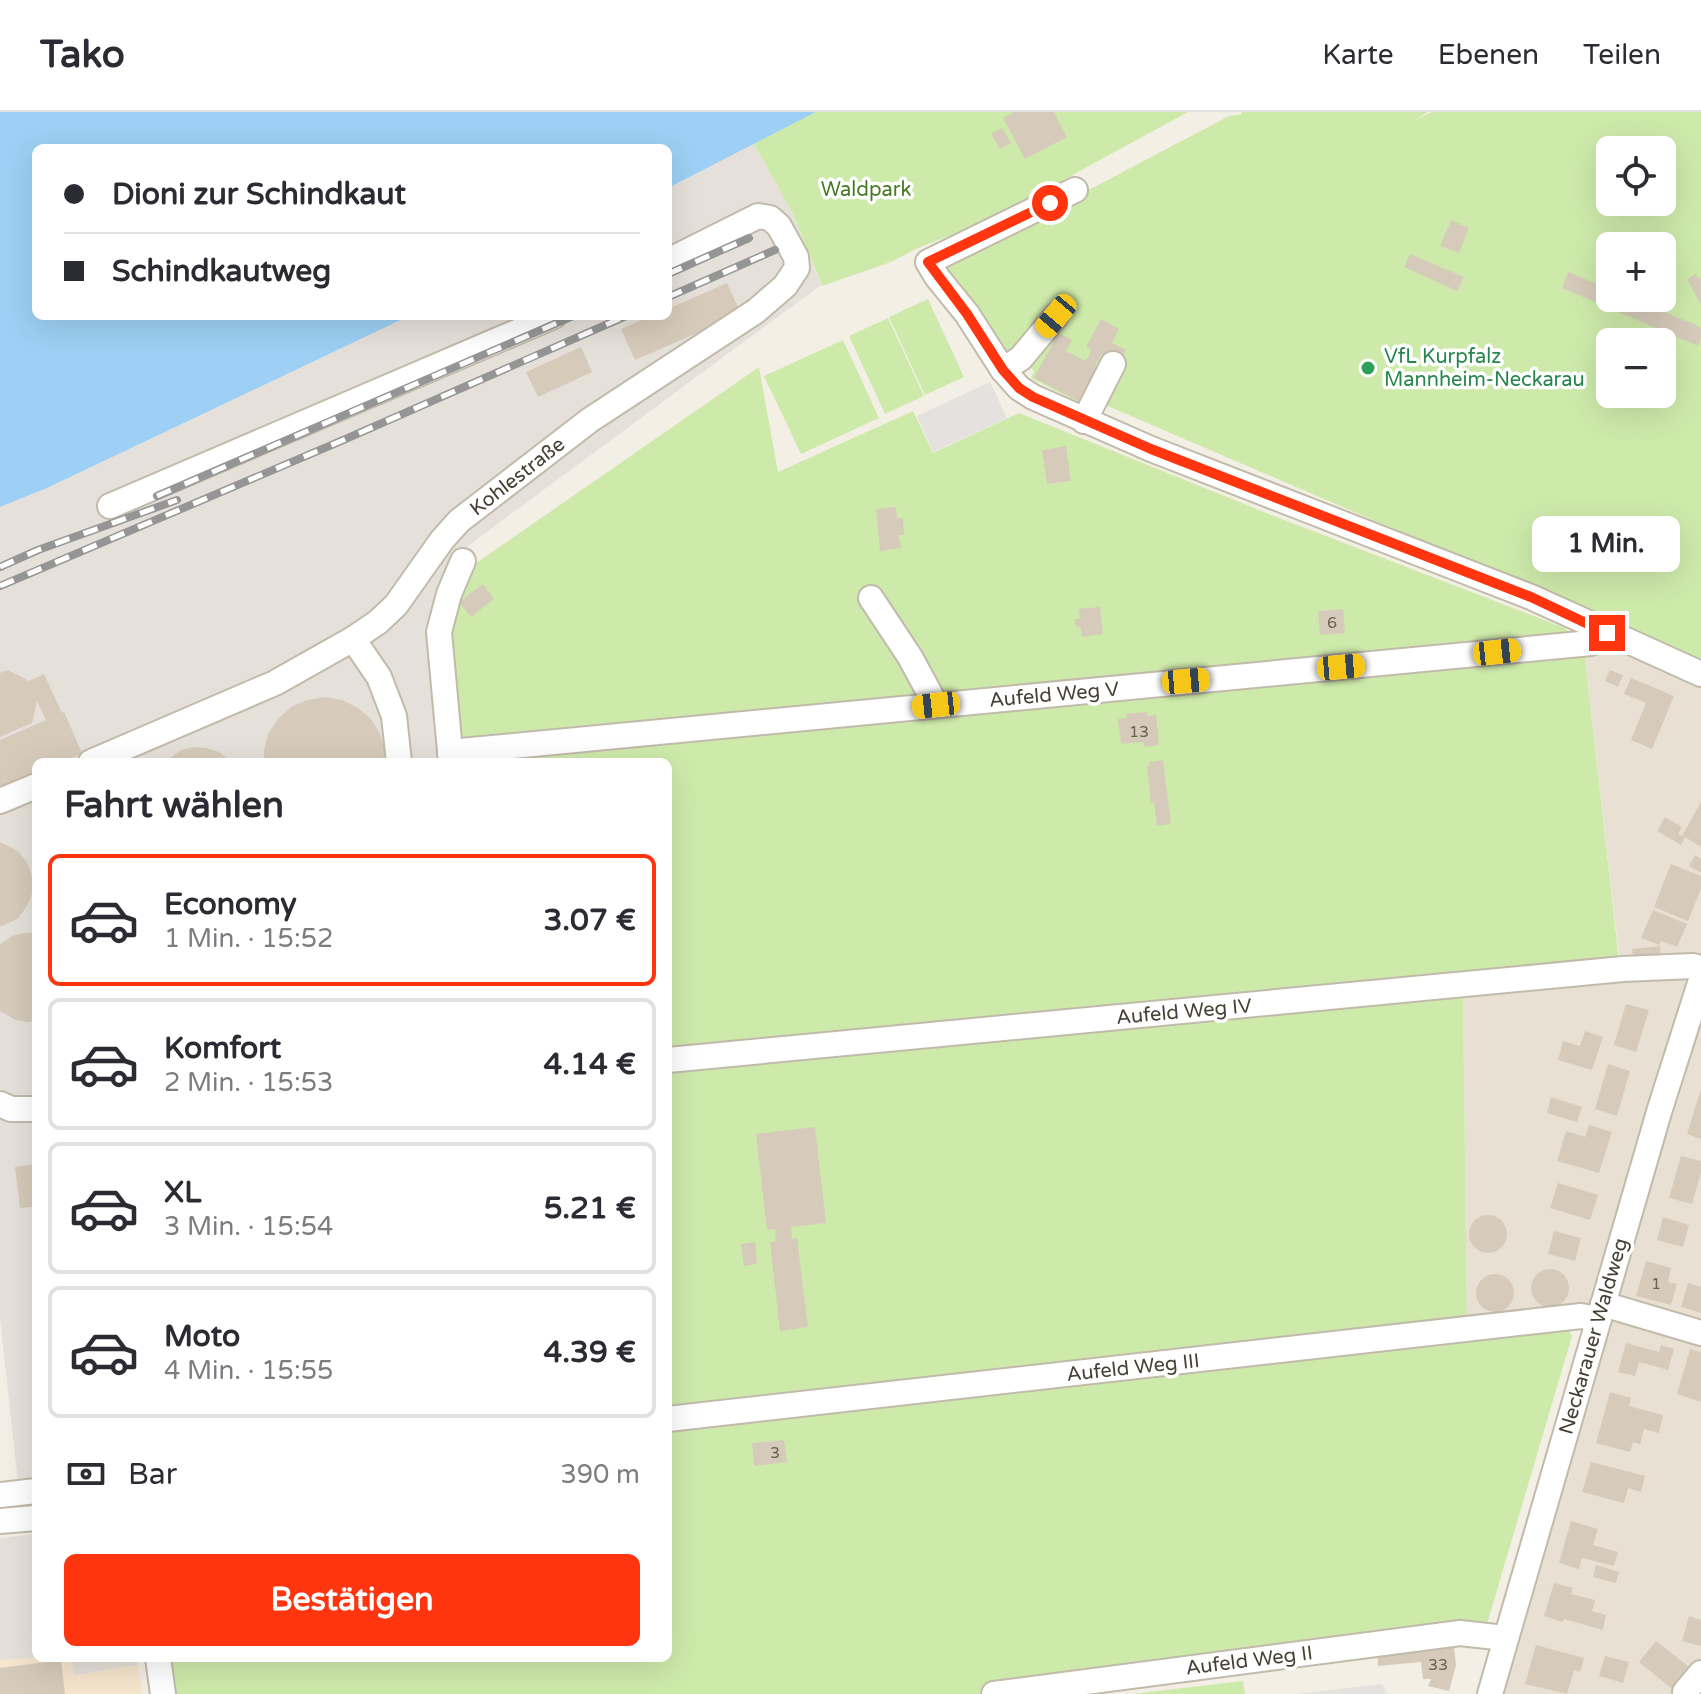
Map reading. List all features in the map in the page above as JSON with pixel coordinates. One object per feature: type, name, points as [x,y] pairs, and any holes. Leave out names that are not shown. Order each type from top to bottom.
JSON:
[{"type":"street","points":[[1075,190],[928,262],[967,314],[1006,375],[1033,397],[1084,421],[1280,500],[1531,597],[1701,674]]},
{"type":"street","name":"Kohlestraße","points":[[100,758],[275,683],[378,622],[396,605],[459,521],[590,420],[756,311],[785,286],[797,268],[796,257],[779,226],[770,218],[758,216],[672,259]]},
{"type":"street","points":[[1006,375],[1056,316]]},
{"type":"street","points":[[110,506],[545,320]]},
{"type":"street","points":[[1084,421],[1113,364]]},
{"type":"street","points":[[450,757],[439,632],[449,594],[463,561]]},
{"type":"street","points":[[871,598],[910,657],[936,705]]},
{"type":"street","name":"Aufeld Weg V","points":[[450,757],[936,705],[1591,643],[1607,633]]},
{"type":"street","points":[[353,639],[379,677],[394,716],[399,758]]},
{"type":"street","points":[[0,801],[32,788]]},
{"type":"street","name":"Aufeld Weg IV","points":[[672,1060],[1608,970],[1701,968]]},
{"type":"street","name":"Neckarauer Waldweg","points":[[1490,1694],[1659,1112],[1701,980]]},
{"type":"street","points":[[0,1104],[11,1109],[32,1109]]},
{"type":"street","name":"Aufeld Weg III","points":[[672,1418],[844,1388],[1601,1312],[1701,1333]]},
{"type":"street","points":[[0,1495],[32,1491]]},
{"type":"street","points":[[0,1521],[32,1518]]},
{"type":"street","name":"Aufeld Weg II","points":[[994,1694],[1460,1633],[1505,1638]]},
{"type":"street","points":[[159,1662],[163,1694]]},
{"type":"street","points":[[1687,1694],[1685,1692],[1701,1673]]},
{"type":"shaded area","points":[[754,144],[792,212],[821,285],[457,554],[444,758],[32,758],[32,1481],[18,1483],[0,1319],[0,507],[47,488],[401,320],[672,320],[672,186]]},
{"type":"shaded area","points":[[990,382],[1007,418],[933,452],[917,416]]},
{"type":"shaded area","points":[[1616,647],[1701,683],[1701,1694],[1500,1694],[1614,1310],[1467,1326],[1463,990],[1621,972],[1584,649]]},
{"type":"shaded area","points":[[32,1534],[32,1658],[0,1660],[0,1538]]},
{"type":"shaded area","points":[[32,1658],[32,1662],[72,1662],[74,1675],[138,1665],[142,1694],[0,1694],[0,1660]]},
{"type":"shaded area","points":[[72,1662],[138,1662],[138,1665],[74,1675]]},
{"type":"shaded area","points":[[1382,1684],[1387,1694],[1296,1694]]},
{"type":"green space","name":"Waldpark","points":[[816,112],[1188,112],[990,220],[891,262],[822,286],[792,212],[754,144]]},
{"type":"green space","name":"VfL Kurpfalz Mannheim-Neckarau","points":[[1241,112],[1428,112],[1416,120],[1432,112],[1701,112],[1701,659],[1110,407],[1081,404],[1031,378],[1034,371],[1019,356],[1004,358],[940,271],[941,261],[1079,195]]},
{"type":"green space","points":[[928,299],[964,377],[925,395],[889,317]]},
{"type":"green space","points":[[888,318],[924,396],[885,414],[849,336]]},
{"type":"green space","points":[[843,340],[879,418],[801,454],[764,376]]},
{"type":"green space","points":[[759,367],[778,472],[913,411],[933,453],[1019,413],[1274,516],[1565,628],[1584,649],[1619,961],[1463,990],[1467,1326],[1567,1326],[1572,1336],[1487,1624],[1037,1694],[177,1694],[173,1662],[672,1662],[672,758],[456,758],[445,631],[469,568]]},
{"type":"green space","points":[[1243,1681],[1245,1694],[1131,1694]]},
{"type":"water","points":[[0,112],[816,112],[672,186],[672,144],[32,144],[32,320],[401,320],[47,488],[0,507]]},
{"type":"building","points":[[1014,112],[1054,112],[1067,137],[1025,159],[1003,118]]},
{"type":"building","points":[[1002,128],[1011,143],[1000,149],[991,134]]},
{"type":"building","points":[[1451,220],[1469,228],[1459,253],[1440,246]]},
{"type":"building","points":[[1410,254],[1464,277],[1457,291],[1404,267]]},
{"type":"building","points":[[1568,272],[1596,283],[1596,302],[1562,288]]},
{"type":"building","points":[[1696,274],[1698,279],[1701,277],[1701,305],[1687,279]]},
{"type":"building","points":[[727,283],[741,314],[635,360],[621,329],[642,320],[672,320],[672,307]]},
{"type":"building","points":[[1618,312],[1665,312],[1701,327],[1701,339],[1698,346],[1676,337],[1676,328],[1656,328]]},
{"type":"building","points":[[1101,319],[1119,329],[1112,343],[1126,350],[1118,364],[1101,355],[1095,366],[1100,369],[1082,403],[1034,378],[1058,333],[1072,340],[1066,351],[1086,361],[1092,350],[1086,347]]},
{"type":"building","points":[[581,347],[592,372],[538,397],[526,372]]},
{"type":"building","points":[[1066,446],[1071,481],[1047,484],[1042,450]]},
{"type":"building","points":[[896,507],[897,519],[903,518],[904,535],[899,535],[901,548],[880,551],[876,509]]},
{"type":"building","points":[[483,584],[494,599],[471,617],[459,602]]},
{"type":"building","points":[[1100,607],[1103,634],[1082,637],[1080,626],[1076,627],[1075,619],[1080,619],[1078,609]]},
{"type":"building","points":[[1343,609],[1345,633],[1320,635],[1318,611]]},
{"type":"building","points":[[8,670],[29,681],[44,674],[82,753],[71,758],[32,758],[32,775],[0,789],[0,740],[46,720],[37,701],[32,723],[0,737],[0,673]]},
{"type":"building","points":[[1610,670],[1623,675],[1618,687],[1605,681]]},
{"type":"building","points":[[1631,678],[1674,696],[1652,749],[1631,740],[1646,703],[1624,694]]},
{"type":"building","points":[[325,697],[342,700],[358,708],[371,719],[380,734],[384,758],[264,758],[268,734],[278,719],[291,707]]},
{"type":"building","points":[[1147,712],[1148,716],[1156,715],[1159,745],[1144,747],[1143,742],[1121,744],[1118,719],[1127,718],[1126,714]]},
{"type":"building","points":[[207,748],[227,758],[170,758],[181,750]]},
{"type":"building","points":[[1163,760],[1171,824],[1157,826],[1147,766],[1150,766],[1149,762]]},
{"type":"building","points":[[1701,802],[1701,847],[1685,837],[1681,845],[1657,831],[1665,817],[1682,827],[1678,834],[1682,836]]},
{"type":"building","points":[[0,842],[18,851],[26,861],[31,873],[32,892],[17,919],[0,927]]},
{"type":"building","points":[[1695,855],[1701,859],[1701,873],[1689,866]]},
{"type":"building","points":[[1671,864],[1701,876],[1701,889],[1688,921],[1654,907]]},
{"type":"building","points":[[1653,910],[1687,924],[1677,947],[1661,941],[1659,945],[1641,938]]},
{"type":"building","points":[[32,933],[32,1021],[14,1019],[0,1011],[0,944],[12,936]]},
{"type":"building","points":[[1660,946],[1661,960],[1634,962],[1632,949]]},
{"type":"building","points":[[1626,1004],[1649,1010],[1636,1052],[1614,1045]]},
{"type":"building","points":[[1585,1031],[1603,1037],[1592,1070],[1558,1060],[1563,1041],[1580,1046]]},
{"type":"building","points":[[1608,1064],[1630,1071],[1617,1116],[1595,1109]]},
{"type":"building","points":[[1701,1092],[1701,1139],[1687,1134]]},
{"type":"building","points":[[1551,1097],[1582,1107],[1577,1122],[1547,1113]]},
{"type":"building","points":[[1589,1125],[1612,1132],[1599,1173],[1557,1161],[1566,1131],[1585,1137]]},
{"type":"building","points":[[815,1127],[826,1223],[791,1227],[792,1239],[797,1238],[808,1327],[780,1331],[770,1242],[776,1241],[775,1229],[767,1230],[756,1134]]},
{"type":"building","points":[[1681,1156],[1701,1161],[1701,1173],[1692,1204],[1669,1198]]},
{"type":"building","points":[[32,1165],[32,1207],[20,1208],[15,1167]]},
{"type":"building","points":[[1558,1183],[1598,1195],[1590,1220],[1550,1208]]},
{"type":"building","points":[[1488,1215],[1501,1221],[1507,1234],[1501,1247],[1488,1253],[1475,1247],[1469,1234],[1475,1221]]},
{"type":"building","points":[[1663,1217],[1689,1225],[1683,1247],[1657,1240]]},
{"type":"building","points":[[1554,1231],[1581,1238],[1575,1261],[1548,1254]]},
{"type":"building","points":[[755,1242],[757,1264],[744,1266],[741,1244]]},
{"type":"building","points":[[1646,1261],[1671,1268],[1668,1282],[1677,1284],[1671,1305],[1636,1296]]},
{"type":"building","points":[[1550,1269],[1563,1275],[1569,1288],[1563,1301],[1550,1307],[1537,1301],[1531,1288],[1537,1275]]},
{"type":"building","points":[[1495,1274],[1508,1280],[1514,1293],[1508,1306],[1495,1312],[1482,1306],[1476,1293],[1482,1280]]},
{"type":"building","points":[[1688,1283],[1701,1287],[1701,1313],[1681,1307]]},
{"type":"building","points":[[1626,1343],[1659,1352],[1661,1345],[1674,1349],[1668,1370],[1639,1362],[1635,1376],[1618,1372]]},
{"type":"building","points":[[1690,1349],[1701,1352],[1701,1402],[1677,1394]]},
{"type":"building","points":[[1610,1392],[1631,1398],[1629,1406],[1663,1415],[1659,1433],[1644,1429],[1640,1444],[1633,1442],[1630,1452],[1596,1443]]},
{"type":"building","points":[[784,1440],[787,1462],[754,1466],[752,1443]]},
{"type":"building","points":[[1591,1462],[1645,1476],[1641,1492],[1628,1488],[1624,1503],[1582,1492]]},
{"type":"building","points":[[1571,1521],[1598,1529],[1593,1545],[1618,1552],[1614,1566],[1582,1558],[1579,1569],[1559,1563]]},
{"type":"building","points":[[1596,1565],[1619,1572],[1616,1583],[1593,1577]]},
{"type":"building","points":[[1554,1583],[1573,1588],[1571,1594],[1595,1600],[1592,1611],[1606,1615],[1603,1630],[1544,1616]]},
{"type":"building","points":[[1689,1616],[1701,1620],[1701,1646],[1682,1641]]},
{"type":"building","points":[[1453,1638],[1456,1665],[1449,1691],[1428,1686],[1431,1679],[1423,1679],[1421,1662],[1378,1666],[1377,1647]]},
{"type":"building","points":[[1656,1641],[1688,1666],[1671,1688],[1639,1662]]},
{"type":"building","points":[[1536,1645],[1584,1658],[1580,1672],[1574,1670],[1567,1694],[1525,1684]]},
{"type":"building","points":[[1605,1656],[1629,1662],[1623,1683],[1599,1676]]},
{"type":"building","points":[[61,1662],[65,1694],[0,1694],[0,1668]]},
{"type":"railway","points":[[672,272],[749,238]]},
{"type":"railway","points":[[672,295],[775,250]]},
{"type":"railway","points":[[157,496],[564,320]]},
{"type":"railway","points":[[0,586],[617,320]]},
{"type":"railway","points":[[0,567],[38,550],[177,500]]},
{"type":"place","name":"VfL Kurpfalz Mannheim-Neckarau","points":[[1368,368]]},
{"type":"route","points":[[1050,203],[928,262],[1010,380],[1019,388],[1084,421],[1151,449],[1531,597],[1607,633]]}]
